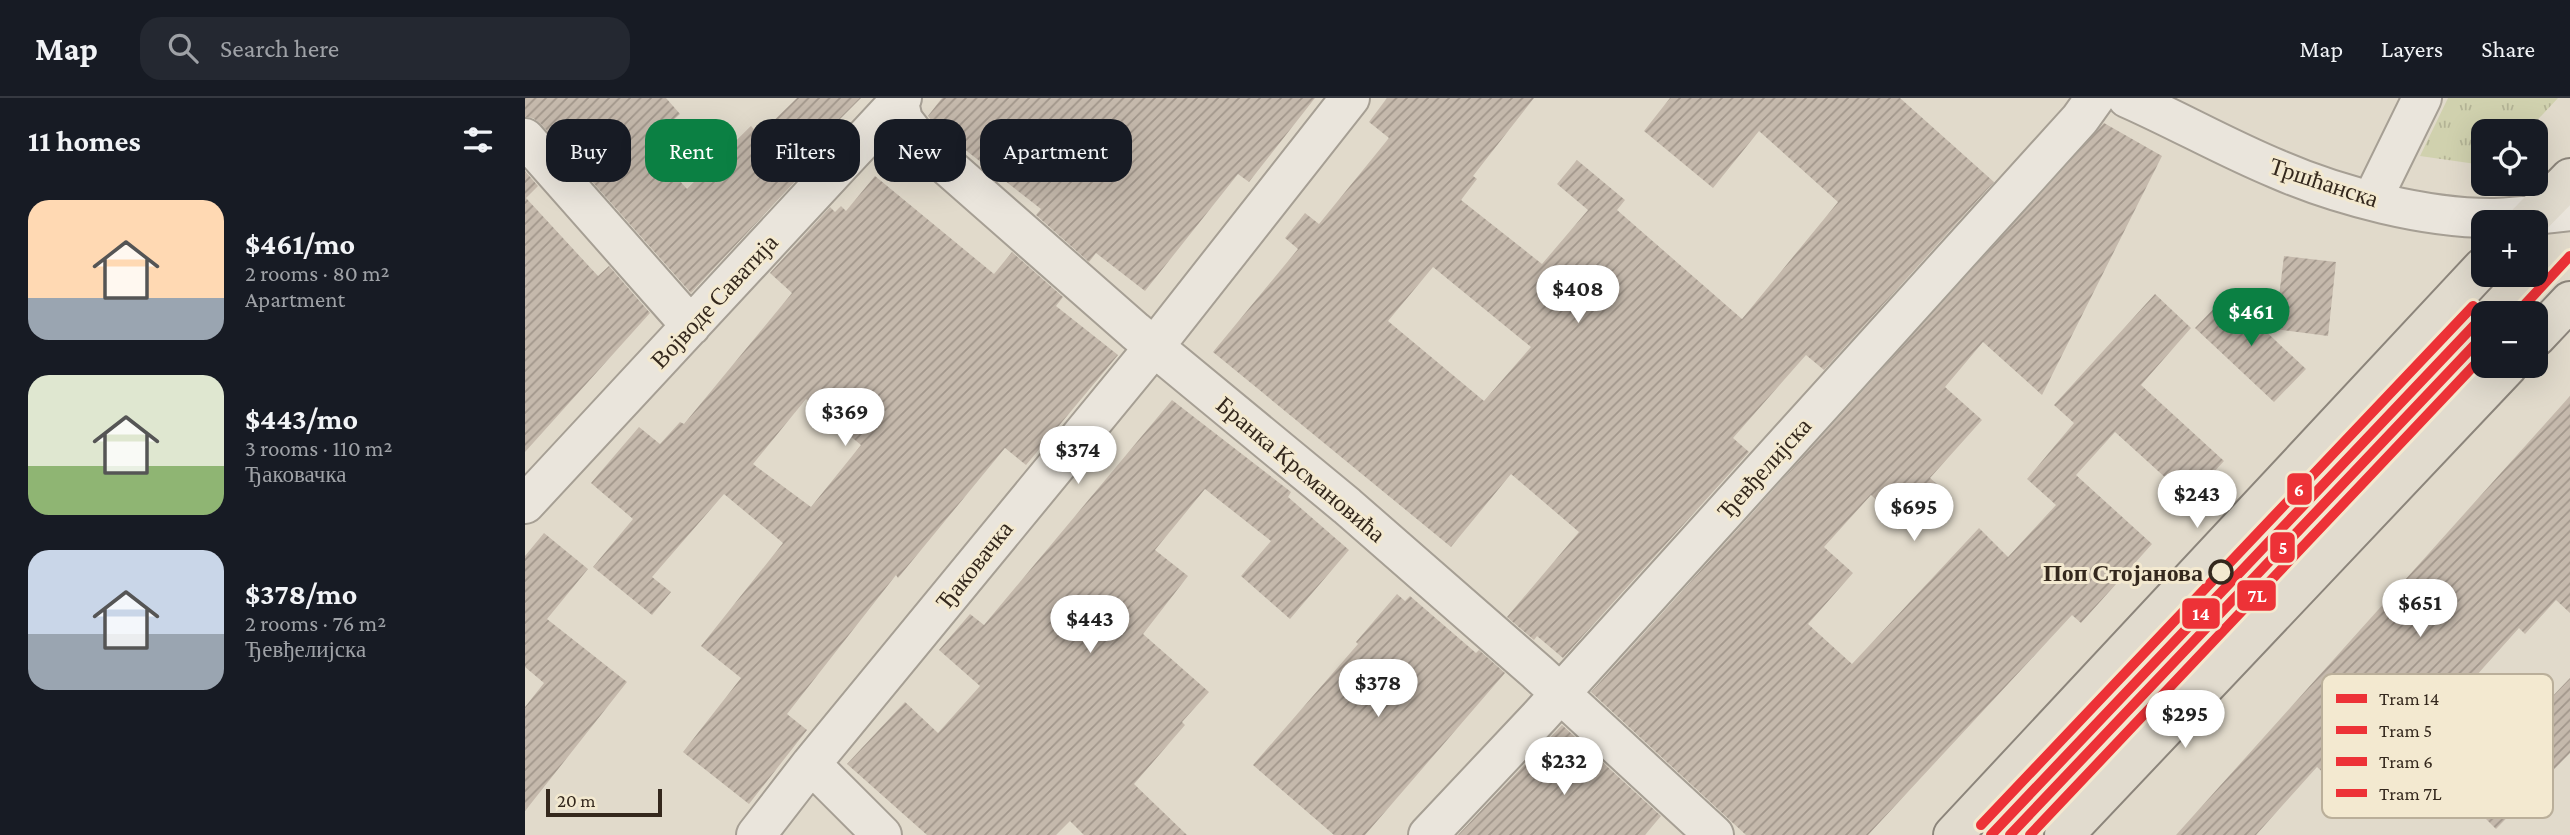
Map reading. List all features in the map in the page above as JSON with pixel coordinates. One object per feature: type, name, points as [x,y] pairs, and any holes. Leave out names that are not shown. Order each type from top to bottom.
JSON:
[{"type":"main road","points":[[2548,210],[2570,177]]},
{"type":"main road","points":[[1953,835],[2471,280]]},
{"type":"main road","points":[[2548,324],[2570,301]]},
{"type":"main road","points":[[2064,835],[2497,378]]},
{"type":"street","name":"Ђаковачка","points":[[756,835],[811,764],[1154,346],[1350,98]]},
{"type":"street","name":"Ђевђелијска","points":[[1428,835],[2061,140],[2095,98]]},
{"type":"street","name":"Тршћанска","points":[[2127,98],[2274,168],[2317,185],[2372,200],[2471,216]]},
{"type":"street","points":[[2372,200],[2422,98]]},
{"type":"street","name":"Бранка Крсмановића","points":[[899,100],[907,127],[921,143],[1154,346],[1347,506],[1560,693],[1714,835]]},
{"type":"street","name":"Војводе Саватија","points":[[525,504],[899,100]]},
{"type":"street","points":[[525,138],[691,326]]},
{"type":"street","points":[[811,764],[882,835]]},
{"type":"green space","points":[[2448,98],[2558,98],[2538,119],[2471,119],[2471,163],[2420,156]]},
{"type":"building","points":[[525,98],[666,98],[680,114],[674,119],[645,119],[645,182],[681,182],[687,189],[694,182],[737,182],[737,140],[751,126],[751,182],[794,182],[691,293],[592,182],[631,182],[631,119],[546,119],[546,130],[533,118],[525,117]]},
{"type":"building","points":[[797,98],[861,98],[840,119],[775,119]]},
{"type":"building","points":[[942,98],[1315,98],[1249,182],[1238,174],[1145,291],[1096,253],[1089,262],[1036,215],[1041,209],[1006,182],[1132,182],[1132,119],[980,119],[980,161],[966,150],[966,119],[930,119],[928,116]]},
{"type":"building","points":[[1387,98],[1534,98],[1473,176],[1477,179],[1461,200],[1542,264],[1588,210],[1557,184],[1577,160],[1625,200],[1617,210],[1742,319],[1838,202],[1759,131],[1713,188],[1644,131],[1670,98],[1900,98],[1994,182],[1824,370],[1806,355],[1733,438],[1749,452],[1563,658],[1537,636],[1534,640],[1507,617],[1579,532],[1511,474],[1451,547],[1213,352],[1298,249],[1285,238],[1305,213],[1319,224],[1389,138],[1369,122]],"holes":[[[1433,267],[1531,347],[1484,401],[1388,321]]]},
{"type":"building","points":[[2104,123],[2162,156],[2042,395],[1983,342],[1945,387],[1982,420],[1930,478],[1937,484],[1901,522],[1871,495],[1824,547],[1853,573],[1808,624],[1852,664],[1979,528],[2008,557],[2056,505],[2027,479],[2074,423],[2054,405],[2155,294],[2191,328],[2141,385],[2224,461],[2189,499],[2115,432],[2076,475],[2152,544],[2081,623],[2072,615],[1868,835],[1746,835],[1591,692]]},
{"type":"building","points":[[525,171],[538,186],[526,198],[598,276],[609,266],[650,313],[525,452]]},
{"type":"building","points":[[874,177],[874,182],[882,182],[994,274],[1012,252],[1063,297],[1056,306],[1118,355],[1026,465],[1005,448],[898,578],[896,575],[787,714],[807,730],[749,804],[683,752],[741,678],[701,646],[783,543],[724,494],[652,577],[671,592],[652,615],[593,567],[633,519],[591,483],[639,427],[660,444],[680,422],[684,424],[792,293],[770,273],[830,207],[835,212],[841,206],[846,211]],"holes":[[[806,399],[861,445],[811,507],[753,464]]]},
{"type":"building","points":[[2284,256],[2336,262],[2328,336],[2275,329]]},
{"type":"building","points":[[2227,295],[2306,369],[2274,402],[2195,328]]},
{"type":"building","points":[[2570,396],[2570,613],[2556,600],[2525,634],[2519,628],[2478,674],[2322,674],[2322,772],[2317,767],[2256,835],[2176,835]]},
{"type":"building","points":[[1172,400],[1291,492],[1288,497],[1349,550],[1290,619],[1241,576],[1271,541],[1205,489],[1155,550],[1188,576],[1143,634],[1209,692],[1182,722],[1185,725],[1134,784],[1187,835],[1084,835],[1070,821],[1056,835],[927,835],[847,764],[905,702],[938,733],[980,686],[939,650],[970,614],[984,625]]},
{"type":"building","points":[[544,533],[588,569],[547,619],[627,682],[525,811],[525,707],[544,683],[525,667],[525,556]]},
{"type":"building","points":[[1397,594],[1405,601],[1410,596],[1476,653],[1479,650],[1505,673],[1365,835],[1334,835],[1253,765],[1358,644],[1356,642]]},
{"type":"building","points":[[2570,678],[2570,753],[2553,770],[2553,696]]},
{"type":"building","points":[[1562,725],[1661,816],[1645,835],[1458,835]]},
{"type":"building","points":[[2485,818],[2507,818],[2496,829]]},
{"type":"tram line","name":"14","points":[[2528,301],[2570,256]]},
{"type":"tram line","name":"6","points":[[1981,825],[2471,308]]},
{"type":"tram line","name":"14","points":[[1991,835],[2471,329]]},
{"type":"tram line","name":"5","points":[[2010,835],[2471,349]]},
{"type":"tram line","name":"7L","points":[[2030,835],[2471,369]]},
{"type":"place","name":"Поп Стојанова","points":[[2221,572]]}]
